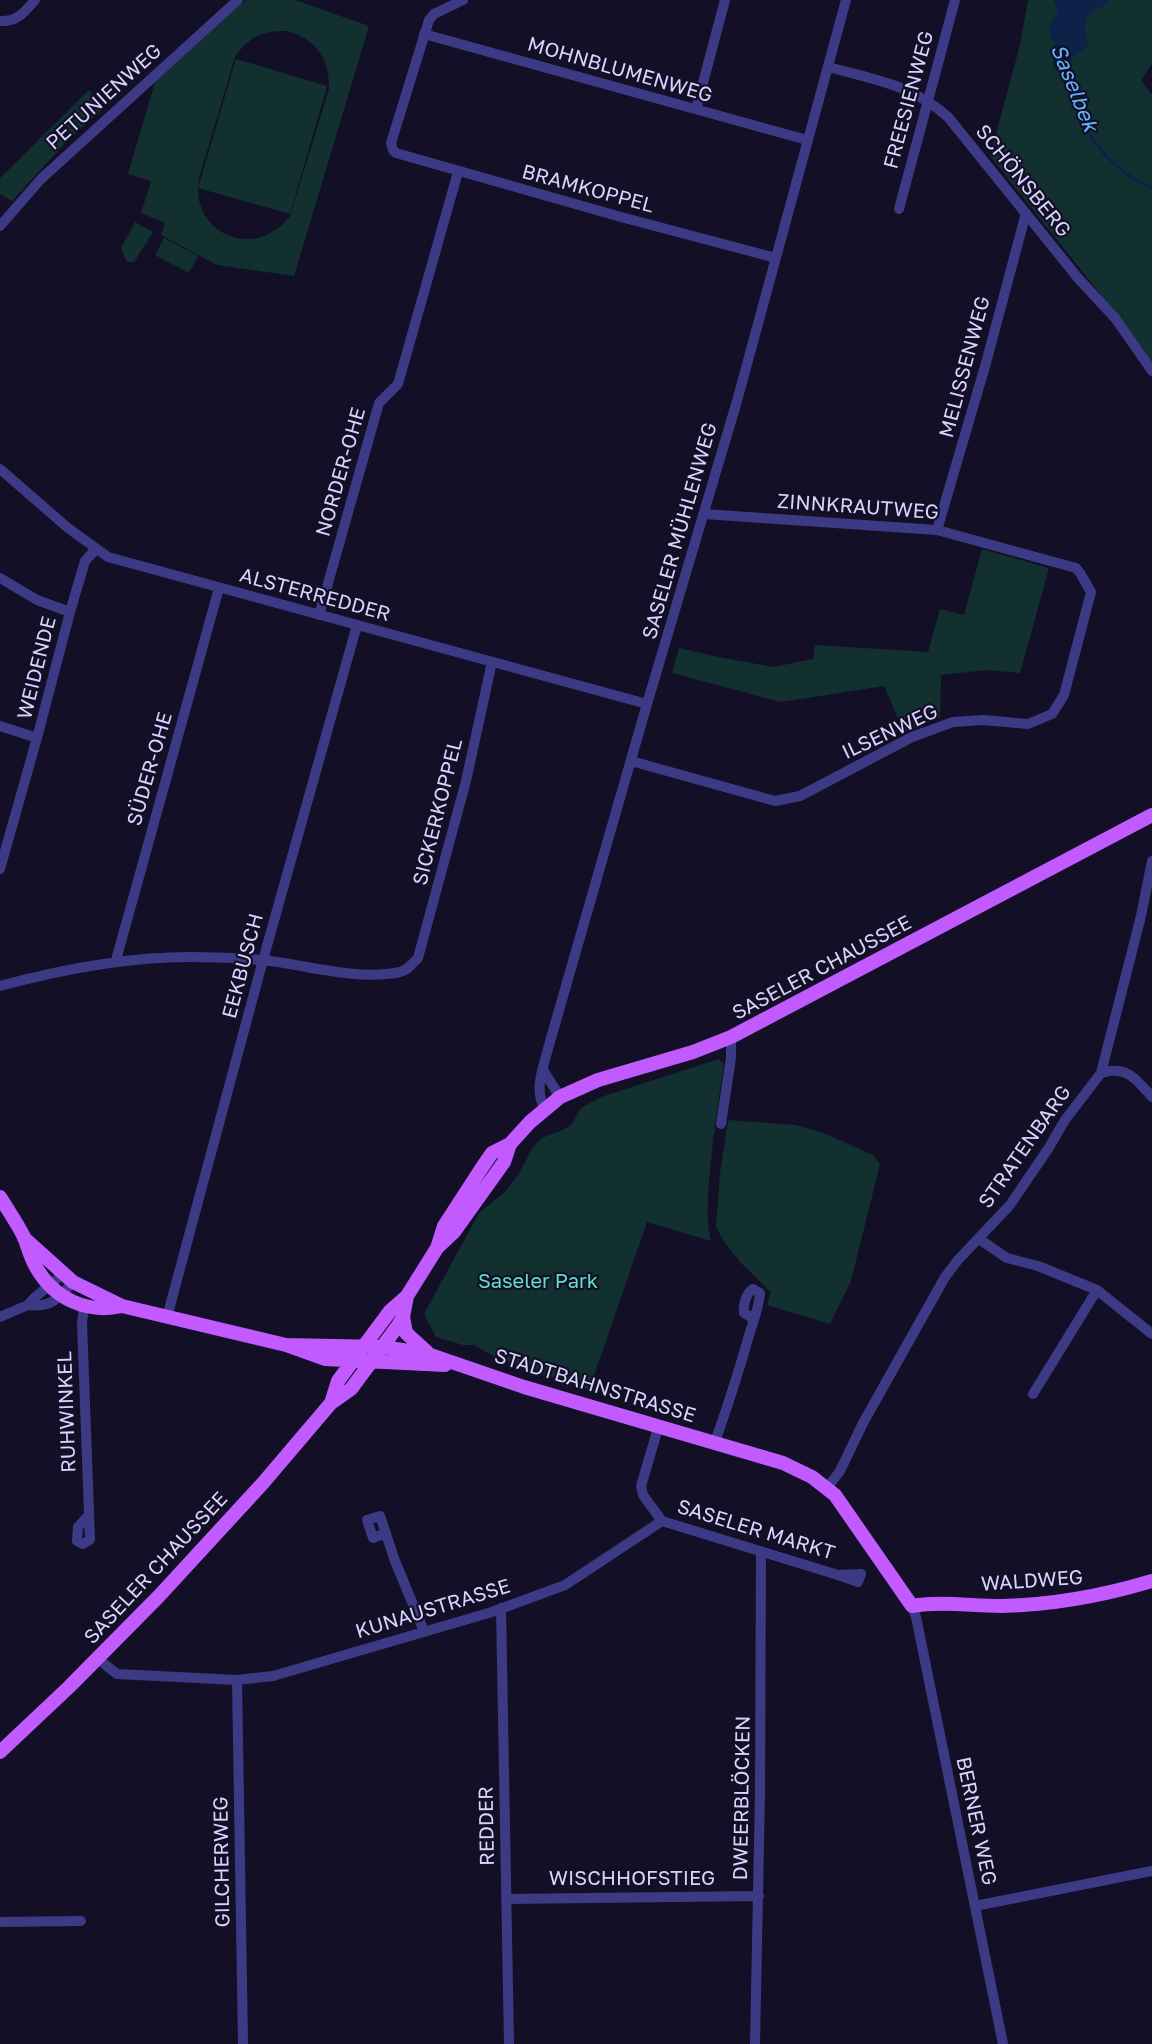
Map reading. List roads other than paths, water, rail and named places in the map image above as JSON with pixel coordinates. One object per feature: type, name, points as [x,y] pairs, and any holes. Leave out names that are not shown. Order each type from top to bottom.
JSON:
[{"type":"main road","name":"SASELER CHAUSSEE","points":[[331,1403],[338,1381],[390,1311],[407,1296],[437,1248],[454,1232],[504,1162],[510,1144],[530,1122],[560,1097],[598,1080],[693,1052],[731,1037],[1152,815]]},
{"type":"main road","points":[[0,1197],[24,1238]]},
{"type":"main road","name":"STADTBAHNSTRASSE","points":[[24,1238],[35,1266],[50,1285],[62,1295],[84,1307],[99,1310],[122,1306]]},
{"type":"main road","name":"STADTBAHNSTRASSE","points":[[24,1238],[68,1278],[122,1306],[286,1345],[325,1359],[372,1363],[430,1363],[464,1367]]},
{"type":"main road","name":"SASELER CHAUSSEE","points":[[0,1752],[98,1659],[263,1483],[331,1403],[351,1389],[372,1363],[403,1317],[407,1296]]},
{"type":"main road","points":[[403,1317],[406,1333],[428,1354]]},
{"type":"main road","name":"STADTBAHNSTRASSE","points":[[286,1345],[383,1347],[428,1354],[524,1387],[715,1442]]},
{"type":"main road","name":"SASELER MARKT","points":[[715,1442],[783,1463],[812,1477],[827,1488],[835,1495],[912,1606]]},
{"type":"main road","name":"WALDWEG","points":[[912,1606],[940,1603],[1000,1606],[1062,1602],[1099,1596],[1152,1581]]},
{"type":"street","points":[[0,21],[17,18],[35,0]]},
{"type":"street","name":"PETUNIENWEG","points":[[0,226],[41,178],[238,0]]},
{"type":"street","points":[[424,34],[434,14],[462,0]]},
{"type":"street","points":[[696,109],[725,0]]},
{"type":"street","name":"SASELER MÜHLENWEG","points":[[545,1109],[539,1095],[539,1084],[647,704],[737,401],[846,0]]},
{"type":"street","name":"FREESIENWEG","points":[[899,209],[955,0]]},
{"type":"street","name":"MOHNBLUMENWEG","points":[[424,34],[807,140]]},
{"type":"street","name":"BRAMKOPPEL","points":[[424,34],[392,143],[393,150],[399,155],[776,258]]},
{"type":"street","name":"SCHÖNSBERG","points":[[828,67],[899,87],[927,99],[952,121],[1092,294],[1115,318],[1152,371]]},
{"type":"street","name":"NORDER-OHE","points":[[319,615],[379,403],[398,384],[458,172]]},
{"type":"street","name":"MELISSENWEG","points":[[937,530],[986,363],[1026,213]]},
{"type":"street","name":"ALSTERREDDER","points":[[0,469],[96,549],[116,560],[647,704]]},
{"type":"street","name":"ZINNKRAUTWEG","points":[[704,514],[937,530],[1076,568]]},
{"type":"street","name":"WEIDENDE","points":[[0,865],[85,561],[96,549]]},
{"type":"street","name":"ILSENWEG","points":[[631,761],[775,801],[800,796],[912,737],[953,722],[983,720],[1028,724],[1052,714],[1064,695],[1091,592],[1076,568]]},
{"type":"street","points":[[0,578],[37,600],[70,612]]},
{"type":"street","name":"SÜDER-OHE","points":[[116,960],[219,588]]},
{"type":"street","name":"EEKBUSCH","points":[[167,1317],[263,960],[357,625]]},
{"type":"street","name":"SICKERKOPPEL","points":[[263,960],[340,973],[383,974],[402,972],[418,958],[457,817],[492,662]]},
{"type":"street","points":[[0,726],[37,738]]},
{"type":"street","name":"STRATENBARG","points":[[827,1488],[840,1472],[863,1423],[945,1277],[1010,1205],[1065,1120],[1101,1073],[1141,916],[1152,861]]},
{"type":"street","points":[[0,986],[67,969],[116,960],[190,957],[263,960]]},
{"type":"street","points":[[721,1124],[731,1058],[731,1037]]},
{"type":"street","points":[[543,1070],[560,1097]]},
{"type":"street","points":[[1101,1073],[1112,1070],[1126,1072],[1139,1082],[1152,1097]]},
{"type":"street","points":[[979,1239],[1007,1258],[1038,1266],[1096,1290],[1152,1334]]},
{"type":"street","points":[[0,1317],[27,1305],[50,1285],[68,1278]]},
{"type":"street","points":[[27,1305],[47,1305],[62,1295],[68,1278]]},
{"type":"street","points":[[1033,1394],[1096,1290]]},
{"type":"street","name":"RUHWINKEL","points":[[84,1307],[82,1323],[88,1516]]},
{"type":"street","points":[[715,1442],[754,1318]]},
{"type":"street","points":[[659,1425],[641,1486],[644,1495],[662,1521]]},
{"type":"street","name":"KUNAUSTRASSE","points":[[98,1659],[117,1674],[237,1680],[273,1676],[501,1608],[565,1584],[662,1521]]},
{"type":"street","name":"SASELER MARKT","points":[[662,1521],[838,1575]]},
{"type":"street","points":[[386,1533],[424,1631]]},
{"type":"street","name":"DWEERBLÖCKEN","points":[[755,2044],[759,1896],[761,1551]]},
{"type":"street","name":"BERNER WEG","points":[[912,1606],[1004,2044]]},
{"type":"street","name":"REDDER","points":[[501,1608],[509,2044]]},
{"type":"street","name":"GILCHERWEG","points":[[237,1680],[243,2044]]},
{"type":"street","points":[[975,1906],[1152,1871]]},
{"type":"street","name":"WISCHHOFSTIEG","points":[[506,1899],[759,1896]]},
{"type":"street","points":[[0,1922],[81,1921]]},
{"type":"water","points":[[1053,0],[1110,0],[1087,19],[1085,28],[1088,47],[1074,56],[1063,74],[1054,70],[1052,52],[1056,43],[1050,32],[1051,24],[1058,12]]},
{"type":"waterway","name":"Saselbek","points":[[1064,72],[1092,138],[1106,156],[1124,172],[1152,187]]},
{"type":"park label","name":"Saseler Park","points":[[538,1282]]}]
